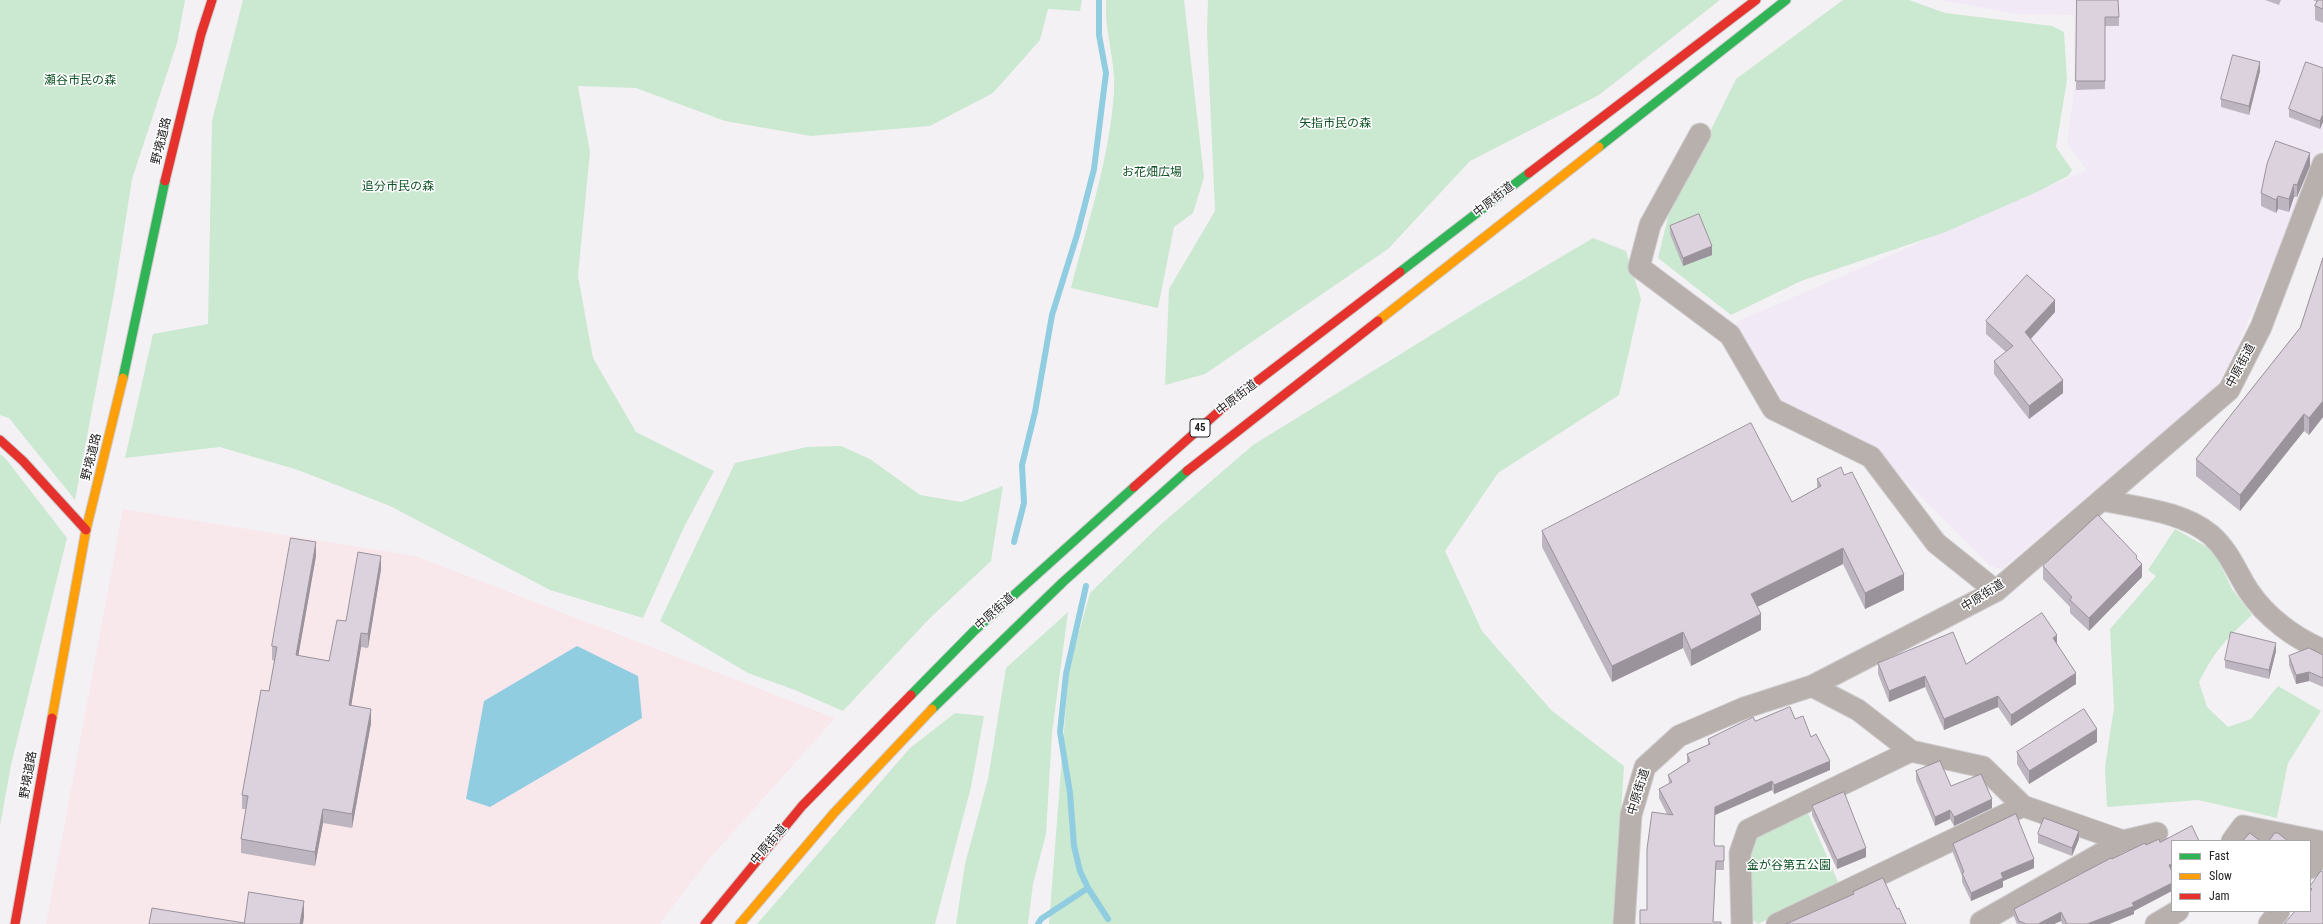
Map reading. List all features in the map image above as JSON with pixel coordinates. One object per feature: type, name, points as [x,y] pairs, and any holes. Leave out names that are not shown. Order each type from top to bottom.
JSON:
[{"type":"main road","name":"野境道路","points":[[15,924],[86,530],[134,336],[163,190],[200,34],[212,0]]},
{"type":"main road","name":"中原街道","points":[[705,924],[802,806],[974,631],[1226,406],[1756,0]]},
{"type":"main road","name":"中原街道","points":[[740,924],[824,823],[884,758],[997,642],[1123,526],[1240,426],[1312,373],[1786,0]]},
{"type":"main road","points":[[0,440],[18,457],[64,510],[86,530]]},
{"type":"street","points":[[1700,134],[1650,225],[1639,267],[1730,335],[1773,409],[1871,457],[1936,543],[1996,591]]},
{"type":"street","name":"中原街道","points":[[1624,924],[1631,815],[1644,767],[1679,736],[1744,708],[1812,686],[1996,591],[2229,390],[2261,327],[2323,164]]},
{"type":"street","points":[[2102,500],[2173,516],[2192,523],[2210,535],[2232,560],[2247,589],[2265,612],[2310,645],[2323,650]]},
{"type":"street","points":[[1812,686],[1858,710],[1911,751],[1983,767],[2023,806],[2123,841]]},
{"type":"street","points":[[1742,924],[1740,853],[1748,830],[1911,751]]},
{"type":"street","points":[[1777,924],[2023,806]]},
{"type":"street","points":[[2233,840],[2243,826],[2318,841],[2322,852],[2311,867]]},
{"type":"street","points":[[1981,923],[2123,841],[2157,833]]},
{"type":"street","points":[[2156,924],[2176,912]]},
{"type":"street","points":[[2269,924],[2278,912]]},
{"type":"shaded area","points":[[1939,0],[2323,0],[2323,146],[2230,363],[2215,388],[2002,569],[1990,566],[1866,442],[1785,404],[1734,319],[1736,322],[2087,170],[2067,143],[2074,91],[2074,15],[2017,14]]},
{"type":"shaded area","points":[[123,509],[416,556],[835,718],[711,857],[659,924],[46,924]]},
{"type":"green space","name":"瀬谷市民の森","points":[[0,0],[185,0],[177,43],[132,179],[115,288],[75,500],[9,418],[0,415]]},
{"type":"green space","name":"追分市民の森","points":[[243,0],[1082,0],[1080,11],[1048,9],[1040,40],[993,93],[930,126],[811,136],[725,121],[636,88],[578,86],[590,152],[578,276],[593,358],[636,432],[714,471],[684,527],[643,618],[550,590],[390,506],[298,470],[220,447],[125,458],[153,334],[208,324],[212,121]]},
{"type":"green space","name":"お花畑広場","points":[[1106,0],[1184,0],[1204,177],[1193,213],[1174,227],[1158,308],[1071,288],[1103,166],[1112,116],[1114,80],[1107,23]]},
{"type":"green space","name":"矢指市民の森","points":[[1208,0],[1720,0],[1599,95],[1470,161],[1388,249],[1205,374],[1165,385],[1169,289],[1215,211],[1207,32]]},
{"type":"green space","points":[[1843,0],[1909,0],[1945,13],[2052,26],[2064,32],[2067,80],[2056,147],[2072,170],[2068,176],[2037,192],[1943,233],[1801,281],[1731,315],[1658,258],[1668,217],[1736,79]]},
{"type":"green space","points":[[1593,238],[1626,251],[1641,299],[1619,395],[1498,473],[1445,551],[1482,631],[1551,710],[1624,766],[1614,924],[1049,924],[1069,667],[1090,593],[1159,526],[1253,445],[1480,305]]},
{"type":"green space","points":[[841,446],[870,459],[920,495],[961,502],[1003,486],[991,561],[929,619],[843,711],[795,690],[748,673],[660,621],[735,463],[807,447]]},
{"type":"green space","points":[[0,454],[6,459],[67,538],[11,765],[0,826]]},
{"type":"green space","points":[[2175,529],[2214,551],[2232,589],[2252,615],[2222,645],[2199,682],[2207,707],[2228,727],[2251,719],[2278,686],[2321,711],[2288,763],[2277,818],[2198,800],[2107,807],[2105,767],[2114,707],[2110,629],[2156,576],[2148,570]]},
{"type":"green space","points":[[1068,612],[1052,733],[1046,834],[1033,884],[1028,924],[956,924],[965,864],[988,779],[1006,668]]},
{"type":"green space","points":[[955,713],[984,716],[971,787],[935,924],[757,924],[910,748]]},
{"type":"green space","name":"金が谷第五公園","points":[[1808,813],[1839,884],[1758,924],[1748,916],[1752,844],[1757,838]]},
{"type":"water","points":[[577,646],[638,676],[642,718],[490,807],[466,799],[484,701]]},
{"type":"building","points":[[2077,0],[2118,0],[2119,17],[2105,17],[2105,81],[2076,81]]},
{"type":"building","points":[[2318,0],[2323,0],[2323,9],[2315,6]]},
{"type":"building","points":[[2233,55],[2260,62],[2249,106],[2221,99]]},
{"type":"building","points":[[2306,62],[2323,68],[2323,114],[2320,121],[2289,109]]},
{"type":"building","points":[[2276,141],[2310,153],[2297,185],[2294,184],[2289,199],[2278,196],[2276,200],[2261,193],[2267,164]]},
{"type":"building","points":[[1699,214],[1712,246],[1683,258],[1670,226]]},
{"type":"building","points":[[2323,258],[2323,401],[2309,418],[2304,414],[2240,495],[2196,459],[2300,328]]},
{"type":"building","points":[[2027,275],[2055,300],[2025,332],[2063,380],[2029,406],[1994,361],[2013,346],[1986,321]]},
{"type":"building","points":[[1751,423],[1792,502],[1821,486],[1817,479],[1841,467],[1844,475],[1852,472],[1904,574],[1865,593],[1843,548],[1751,594],[1761,614],[1691,650],[1683,632],[1612,666],[1542,531]]},
{"type":"building","points":[[2098,515],[2137,556],[2136,558],[2142,564],[2089,618],[2070,600],[2072,597],[2043,566]]},
{"type":"building","points":[[291,538],[316,542],[296,655],[329,661],[337,620],[346,621],[358,552],[381,556],[368,634],[361,633],[349,705],[371,709],[352,814],[323,809],[315,852],[241,839],[248,796],[242,795],[261,690],[269,691],[277,647],[272,646]]},
{"type":"building","points":[[2042,613],[2057,635],[2053,638],[2076,673],[2011,715],[1998,696],[1944,719],[1925,676],[1889,691],[1878,663],[1953,632],[1966,664]]},
{"type":"building","points":[[2231,632],[2276,643],[2269,670],[2225,660]]},
{"type":"building","points":[[2309,648],[2323,655],[2323,678],[2309,672],[2296,675],[2289,656]]},
{"type":"building","points":[[1790,707],[1795,719],[1803,716],[1811,737],[1816,734],[1830,761],[1774,785],[1772,781],[1715,807],[1714,842],[1715,846],[1724,846],[1724,861],[1716,861],[1713,922],[1721,922],[1721,924],[1640,924],[1640,910],[1647,910],[1647,849],[1652,812],[1673,815],[1659,789],[1672,782],[1668,775],[1690,761],[1687,754],[1710,744],[1708,739],[1753,717],[1755,721]]},
{"type":"building","points":[[2084,709],[2097,729],[2029,771],[2017,752]]},
{"type":"building","points":[[1940,761],[1951,786],[1981,774],[1992,799],[1954,817],[1950,810],[1935,817],[1916,771]]},
{"type":"building","points":[[1844,792],[1866,848],[1837,860],[1812,806]]},
{"type":"building","points":[[2016,814],[2034,859],[2001,873],[2003,878],[1971,893],[1962,873],[1964,872],[1953,844]]},
{"type":"building","points":[[2044,818],[2079,831],[2072,848],[2038,834]]},
{"type":"building","points":[[2192,826],[2199,840],[2171,840],[2171,864],[2169,865],[2171,870],[2171,884],[2132,903],[2134,906],[2087,924],[2067,924],[2061,912],[2038,924],[2026,924],[2019,921],[2014,909],[2111,858],[2112,859],[2145,843],[2146,845],[2159,839],[2160,842]]},
{"type":"building","points":[[2250,833],[2259,840],[2244,840]]},
{"type":"building","points":[[2275,833],[2278,833],[2287,840],[2270,840]]},
{"type":"building","points":[[2321,871],[2323,872],[2323,924],[2284,924],[2294,912],[2311,912],[2311,886]]},
{"type":"building","points":[[1883,878],[1897,909],[1899,908],[1906,924],[1786,924],[1854,894],[1853,892]]},
{"type":"building","points":[[249,892],[304,901],[300,924],[149,924],[152,908],[244,923]]},
{"type":"waterway","points":[[1014,542],[1024,503],[1022,465],[1035,412],[1052,315],[1077,235],[1094,169],[1106,73],[1099,35],[1099,0]]},
{"type":"waterway","points":[[1038,924],[1041,919],[1088,888],[1080,871],[1074,846],[1070,793],[1060,732],[1066,674],[1086,586]]},
{"type":"waterway","points":[[1088,888],[1108,919]]},
{"type":"traffic: fast","points":[[1599,147],[1786,0]]},
{"type":"traffic: fast","points":[[1400,272],[1529,173]]},
{"type":"traffic: fast","points":[[123,378],[165,181]]},
{"type":"traffic: fast","points":[[932,709],[1063,582],[1187,471]]},
{"type":"traffic: fast","points":[[911,695],[974,631],[1134,487]]},
{"type":"traffic: slow","points":[[1378,321],[1599,147]]},
{"type":"traffic: slow","points":[[52,718],[86,530],[123,378]]},
{"type":"traffic: slow","points":[[740,924],[834,813],[932,709]]},
{"type":"traffic: jam","points":[[165,181],[201,34],[212,0]]},
{"type":"traffic: jam","points":[[1529,173],[1756,0]]},
{"type":"traffic: jam","points":[[1134,487],[1226,405],[1400,272]]},
{"type":"traffic: jam","points":[[1187,471],[1378,321]]},
{"type":"traffic: jam","points":[[0,440],[23,461],[86,530]]},
{"type":"traffic: jam","points":[[705,924],[802,806],[911,695]]},
{"type":"traffic: jam","points":[[15,924],[52,718]]}]
